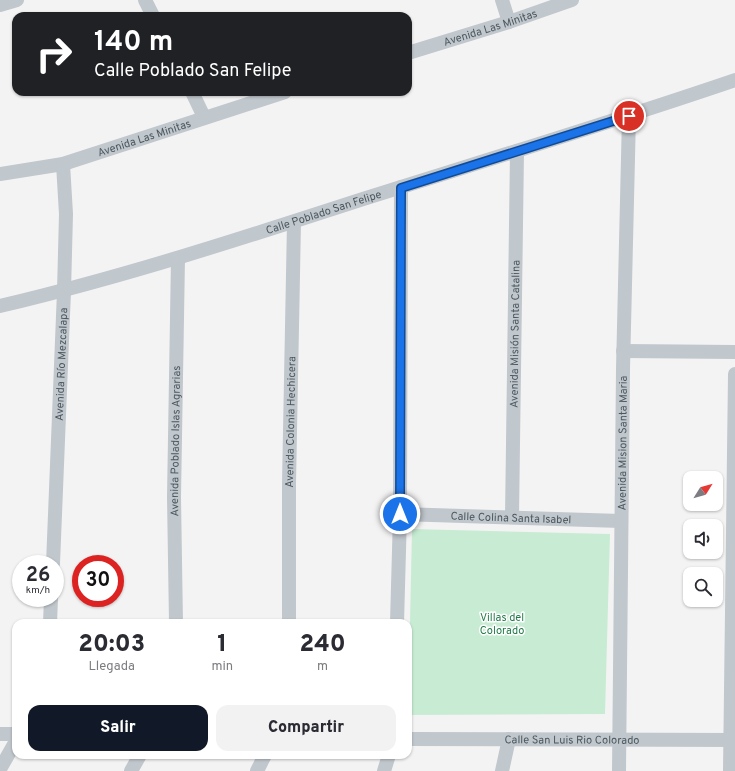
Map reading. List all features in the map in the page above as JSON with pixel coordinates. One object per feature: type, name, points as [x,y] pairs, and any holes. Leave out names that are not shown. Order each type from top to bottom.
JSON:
[{"type":"street","points":[[145,0],[151,12]]},
{"type":"street","points":[[502,0],[509,22]]},
{"type":"street","name":"Avenida Las Minitas","points":[[412,53],[572,0]]},
{"type":"street","name":"Calle Poblado San Felipe","points":[[0,306],[64,291],[178,258],[517,152],[735,80]]},
{"type":"street","points":[[194,96],[204,117]]},
{"type":"street","name":"Avenida Las Minitas","points":[[0,174],[63,164],[272,96]]},
{"type":"street","name":"Avenida Mision Santa Maria","points":[[619,771],[623,351],[629,116]]},
{"type":"street","name":"Avenida Misión Santa Catalina","points":[[512,517],[517,152]]},
{"type":"street","name":"Avenida Río Mezcalapa","points":[[53,555],[66,214],[63,164]]},
{"type":"street","points":[[397,619],[400,514],[401,188]]},
{"type":"street","name":"Avenida Colonia Hechicera","points":[[289,619],[289,484],[294,222]]},
{"type":"street","name":"Avenida Poblado Islas Agrarias","points":[[176,619],[174,497],[178,258]]},
{"type":"street","points":[[623,351],[735,352]]},
{"type":"street","points":[[730,771],[733,740],[735,374]]},
{"type":"street","name":"Calle Colina Santa Isabel","points":[[400,514],[621,521]]},
{"type":"street","points":[[50,619],[51,607]]},
{"type":"street","points":[[0,734],[12,734]]},
{"type":"street","name":"Calle San Luis Rio Colorado","points":[[412,739],[733,740]]},
{"type":"street","points":[[502,771],[509,739]]},
{"type":"street","points":[[0,769],[12,748]]},
{"type":"street","points":[[131,771],[138,759]]},
{"type":"street","points":[[257,771],[263,759]]},
{"type":"street","points":[[384,771],[388,759]]},
{"type":"green space","name":"Villas del Colorado","points":[[412,529],[610,534],[605,714],[412,715],[412,619],[410,619]]},
{"type":"route","points":[[400,514],[401,188],[629,116]]}]
